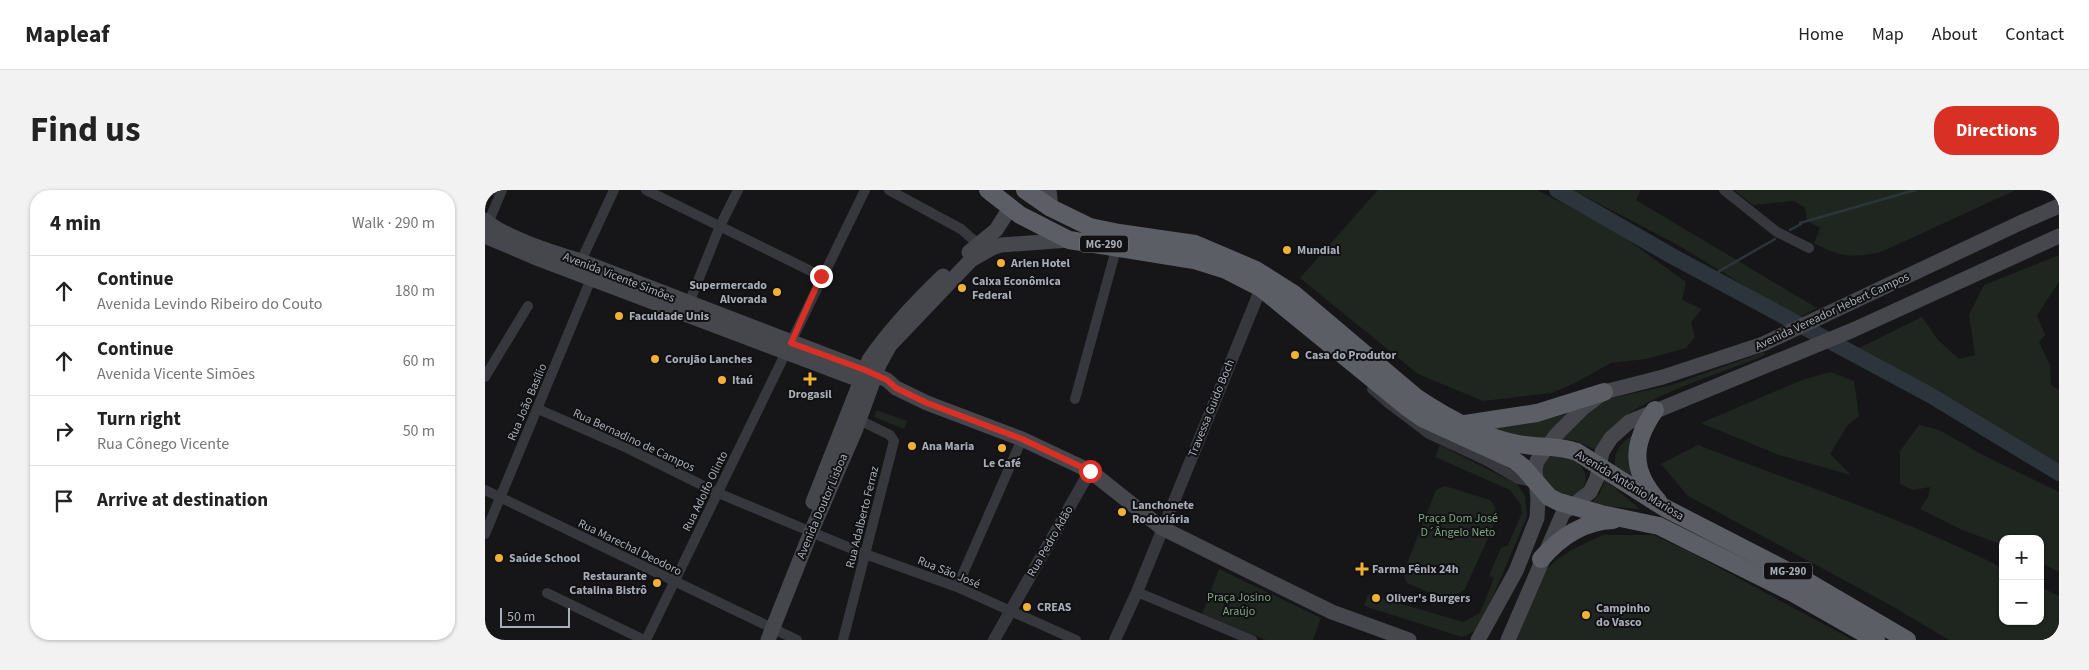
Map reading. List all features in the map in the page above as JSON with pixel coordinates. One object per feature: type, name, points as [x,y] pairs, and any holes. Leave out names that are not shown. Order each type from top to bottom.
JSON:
[{"type":"highway","name":"MG-290","points":[[988,190],[1015,212],[1069,240],[1117,246],[1194,260],[1226,270],[1261,288],[1408,408],[1436,425],[1513,460],[1523,467],[1549,497],[1559,502],[1572,504],[1601,514],[1627,519]]},
{"type":"highway","name":"Avenida Antônio Mariosa","points":[[1036,192],[1051,208],[1090,227],[1195,244],[1231,258],[1279,283],[1417,398],[1465,424],[1542,454],[1567,448],[1577,452],[1665,508],[1803,579],[1907,640]]},
{"type":"highway","points":[[1186,243],[1202,249],[1208,256],[1205,259],[1194,260]]},
{"type":"highway","points":[[1465,424],[1537,414],[1605,392]]},
{"type":"highway","points":[[1655,410],[1642,428],[1637,450],[1639,471],[1649,491],[1665,508]]},
{"type":"highway","name":"Avenida Antônio Mariosa","points":[[1627,519],[1659,526],[1793,592],[1876,640]]},
{"type":"highway","points":[[1541,559],[1553,546],[1573,532],[1594,522],[1627,519]]},
{"type":"main road","name":"Avenida Vereador Hebert Campos","points":[[1542,454],[1567,422],[1605,392],[1663,377],[1763,344],[2059,206]]},
{"type":"main road","name":"Avenida Doutor Lisboa","points":[[757,640],[768,630],[868,378],[869,360],[919,298],[980,248],[1015,212]]},
{"type":"main road","name":"Avenida Vicente Simões","points":[[486,228],[581,261],[689,303],[788,348]]},
{"type":"main road","name":"Avenida Vicente Simões","points":[[486,228],[591,279],[868,378],[887,380],[896,388],[927,403],[1022,439],[1090,471],[1162,528],[1332,612],[1409,640]]},
{"type":"main road","name":"Avenida Vereador Hebert Campos","points":[[1593,488],[1602,452],[1611,438],[1629,422],[1853,330],[2059,236]]},
{"type":"main road","points":[[980,248],[1069,240]]},
{"type":"main road","points":[[1478,640],[1516,571],[1531,538],[1537,518],[1538,500],[1535,469],[1542,454]]},
{"type":"main road","name":"Avenida Antônio Mariosa","points":[[1508,640],[1541,559],[1563,513],[1572,504],[1583,499],[1593,488]]},
{"type":"street","points":[[486,228],[503,190]]},
{"type":"street","points":[[581,261],[614,190]]},
{"type":"street","points":[[646,190],[821,276]]},
{"type":"street","points":[[689,303],[738,190]]},
{"type":"street","name":"Rua Adolfo Olinto","points":[[645,640],[718,493],[821,276],[865,190]]},
{"type":"street","points":[[889,190],[961,229],[980,248]]},
{"type":"street","points":[[1724,190],[1777,232],[1809,248]]},
{"type":"street","points":[[1075,399],[1117,246]]},
{"type":"street","name":"Rua João Basílio","points":[[485,534],[591,279]]},
{"type":"street","name":"Travessa Guido Boch","points":[[1115,640],[1137,592],[1261,288]]},
{"type":"street","points":[[485,378],[528,306]]},
{"type":"street","name":"Rua Bernadino de Campos","points":[[538,409],[627,448],[718,493],[807,530]]},
{"type":"street","name":"Rua Adalberto Ferraz","points":[[843,640],[894,441],[890,435],[853,417]]},
{"type":"street","points":[[957,587],[1022,439]]},
{"type":"street","name":"Rua Pedro Adão","points":[[994,640],[1090,471]]},
{"type":"street","name":"Rua Marechal Deodoro","points":[[485,490],[768,630],[797,640]]},
{"type":"street","name":"Rua São José","points":[[807,530],[865,554],[957,587],[1076,640]]},
{"type":"street","points":[[1137,592],[1252,640]]},
{"type":"street","points":[[547,593],[645,640]]},
{"type":"green space","points":[[1378,190],[1537,190],[1614,230],[1686,282],[1682,300],[1702,309],[1691,322],[1695,337],[1686,348],[1646,359],[1611,363],[1575,383],[1552,393],[1483,401],[1418,374],[1300,278]]},
{"type":"green space","points":[[1573,190],[1641,190],[1636,200],[1817,308],[1798,318],[1676,244]]},
{"type":"green space","points":[[1734,190],[2016,190],[1883,251],[1855,256],[1839,254],[1814,243],[1820,228],[1807,221],[1805,208],[1794,201],[1753,205]]},
{"type":"green space","points":[[2059,255],[2059,282],[2037,315],[2045,335],[2039,342],[2050,365],[2051,385],[2059,390],[2059,469],[1960,406],[1859,348],[1922,317],[1938,340],[1959,359],[1975,355],[1969,315],[1984,285]]},
{"type":"green space","points":[[1764,352],[1765,355],[1652,400],[1620,420],[1596,450],[1576,441],[1562,439],[1569,429],[1603,400],[1672,385]]},
{"type":"green space","points":[[1830,372],[1854,381],[1859,416],[1847,426],[1830,454],[1851,475],[1779,455],[1701,423],[1802,380]]},
{"type":"green space","points":[[876,410],[907,421],[904,429],[874,417]]},
{"type":"green space","points":[[1574,410],[1548,441],[1477,426],[1538,421]]},
{"type":"green space","points":[[1919,425],[1939,430],[1983,455],[2059,492],[2059,572],[2044,564],[2044,535],[1999,535],[1999,544],[1962,530],[1920,509],[1928,497],[1930,487],[1913,490],[1900,484],[1900,451]]},
{"type":"green space","points":[[1636,433],[1641,485],[1615,466],[1617,451],[1620,446]]},
{"type":"green space","name":"Praça Dom José D´Ângelo Neto","points":[[1440,445],[1517,484],[1525,496],[1527,517],[1479,629],[1462,637],[1364,606],[1368,594],[1463,622],[1480,613],[1494,578],[1489,576],[1501,548],[1508,545],[1522,513],[1521,505],[1510,490],[1435,457]]},
{"type":"green space","points":[[1698,445],[1890,518],[1966,550],[1999,566],[1999,625],[2044,625],[2044,589],[2059,596],[2059,640],[1949,640],[1892,606],[1688,496],[1661,464]]},
{"type":"green space","points":[[1560,455],[1574,461],[1583,469],[1586,477],[1584,485],[1572,495],[1563,496],[1553,492],[1540,477],[1543,462],[1550,457]]},
{"type":"green space","points":[[1605,480],[1640,509],[1590,505],[1600,493]]},
{"type":"green space","name":"Praça Dom José D´Ângelo Neto","points":[[1445,486],[1490,500],[1495,507],[1497,518],[1465,589],[1451,596],[1429,593],[1407,583],[1403,574],[1436,490]]},
{"type":"green space","points":[[1603,535],[1653,535],[1688,551],[1853,640],[1517,640],[1534,592],[1547,569],[1566,553]]},
{"type":"green space","name":"Praça Josino Araújo","points":[[1219,569],[1321,618],[1313,640],[1266,640],[1202,614]]},
{"type":"waterway","points":[[1557,190],[1672,256],[1930,395],[2059,473]]},
{"type":"waterway","points":[[1800,223],[1915,190]]},
{"type":"waterway","points":[[1790,230],[1801,224]]},
{"type":"waterway","points":[[1709,277],[1775,239]]},
{"type":"place","name":"Mundial","points":[[1287,250]]},
{"type":"place","name":"Arlen Hotel","points":[[1001,263]]},
{"type":"place","name":"Caixa Econômica Federal","points":[[962,288]]},
{"type":"place","name":"Supermercado Alvorada","points":[[777,292]]},
{"type":"place","name":"Faculdade Unis","points":[[619,316]]},
{"type":"place","name":"Casa do Produtor","points":[[1295,355]]},
{"type":"place","name":"Corujão Lanches","points":[[655,359]]},
{"type":"place","name":"Drogasil","points":[[810,379]]},
{"type":"place","name":"Itaú","points":[[722,380]]},
{"type":"place","name":"Ana Maria","points":[[912,446]]},
{"type":"place","name":"Le Café","points":[[1002,448]]},
{"type":"place","name":"Lanchonete Rodoviária","points":[[1122,512]]},
{"type":"place","name":"Saúde School","points":[[499,558]]},
{"type":"place","name":"Farma Fênix 24h","points":[[1362,569]]},
{"type":"place","name":"Restaurante Catalina Bistrô","points":[[657,583]]},
{"type":"place","name":"Oliver's Burgers","points":[[1376,598]]},
{"type":"place","name":"CREAS","points":[[1027,607]]},
{"type":"place","name":"Campinho do Vasco","points":[[1586,615]]},
{"type":"route","points":[[821,276],[791,343],[865,370],[887,380],[896,388],[927,403],[1022,439],[1090,471]]}]
